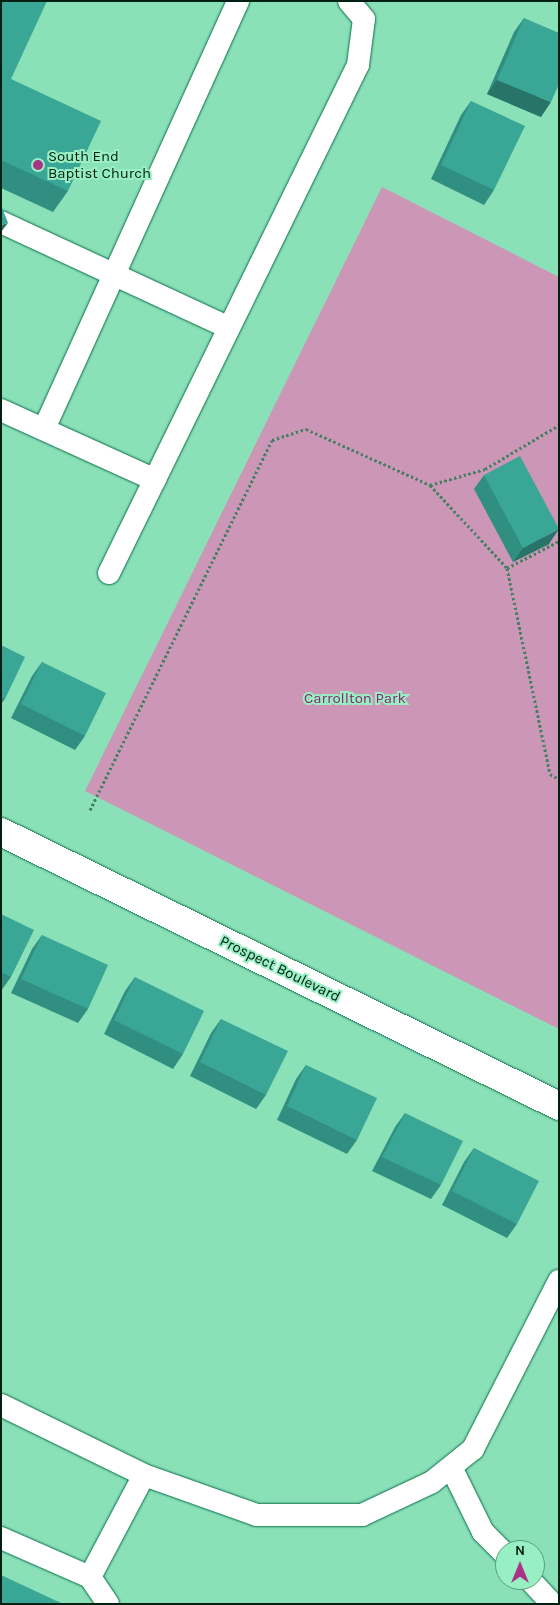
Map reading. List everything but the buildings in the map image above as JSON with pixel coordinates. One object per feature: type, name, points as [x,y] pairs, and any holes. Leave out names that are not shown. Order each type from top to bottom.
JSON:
[{"type":"street","name":"Prospect Boulevard","points":[[1,832],[559,1106]]},
{"type":"lane","points":[[44,429],[238,1]]},
{"type":"lane","points":[[109,574],[358,65],[364,19],[349,1]]},
{"type":"lane","points":[[1,222],[229,328]]},
{"type":"lane","points":[[1,410],[155,480]]},
{"type":"lane","points":[[1,1405],[144,1475],[257,1515],[362,1515],[432,1482],[473,1448],[559,1281]]},
{"type":"lane","points":[[451,1467],[484,1532],[495,1544]]},
{"type":"lane","points":[[90,1577],[144,1475]]},
{"type":"lane","points":[[1,1538],[90,1577],[108,1604]]},
{"type":"lane","points":[[539,1590],[552,1604]]},
{"type":"path","points":[[430,486],[486,469],[559,425]]},
{"type":"path","points":[[90,810],[272,440],[306,429],[430,486],[506,568],[550,774],[559,779]]},
{"type":"path","points":[[506,568],[559,540]]},
{"type":"green space","name":"Carrollton Park","points":[[382,187],[559,277],[559,1029],[85,791]]},
{"type":"place","name":"South End Baptist Church","points":[[38,165]]}]
